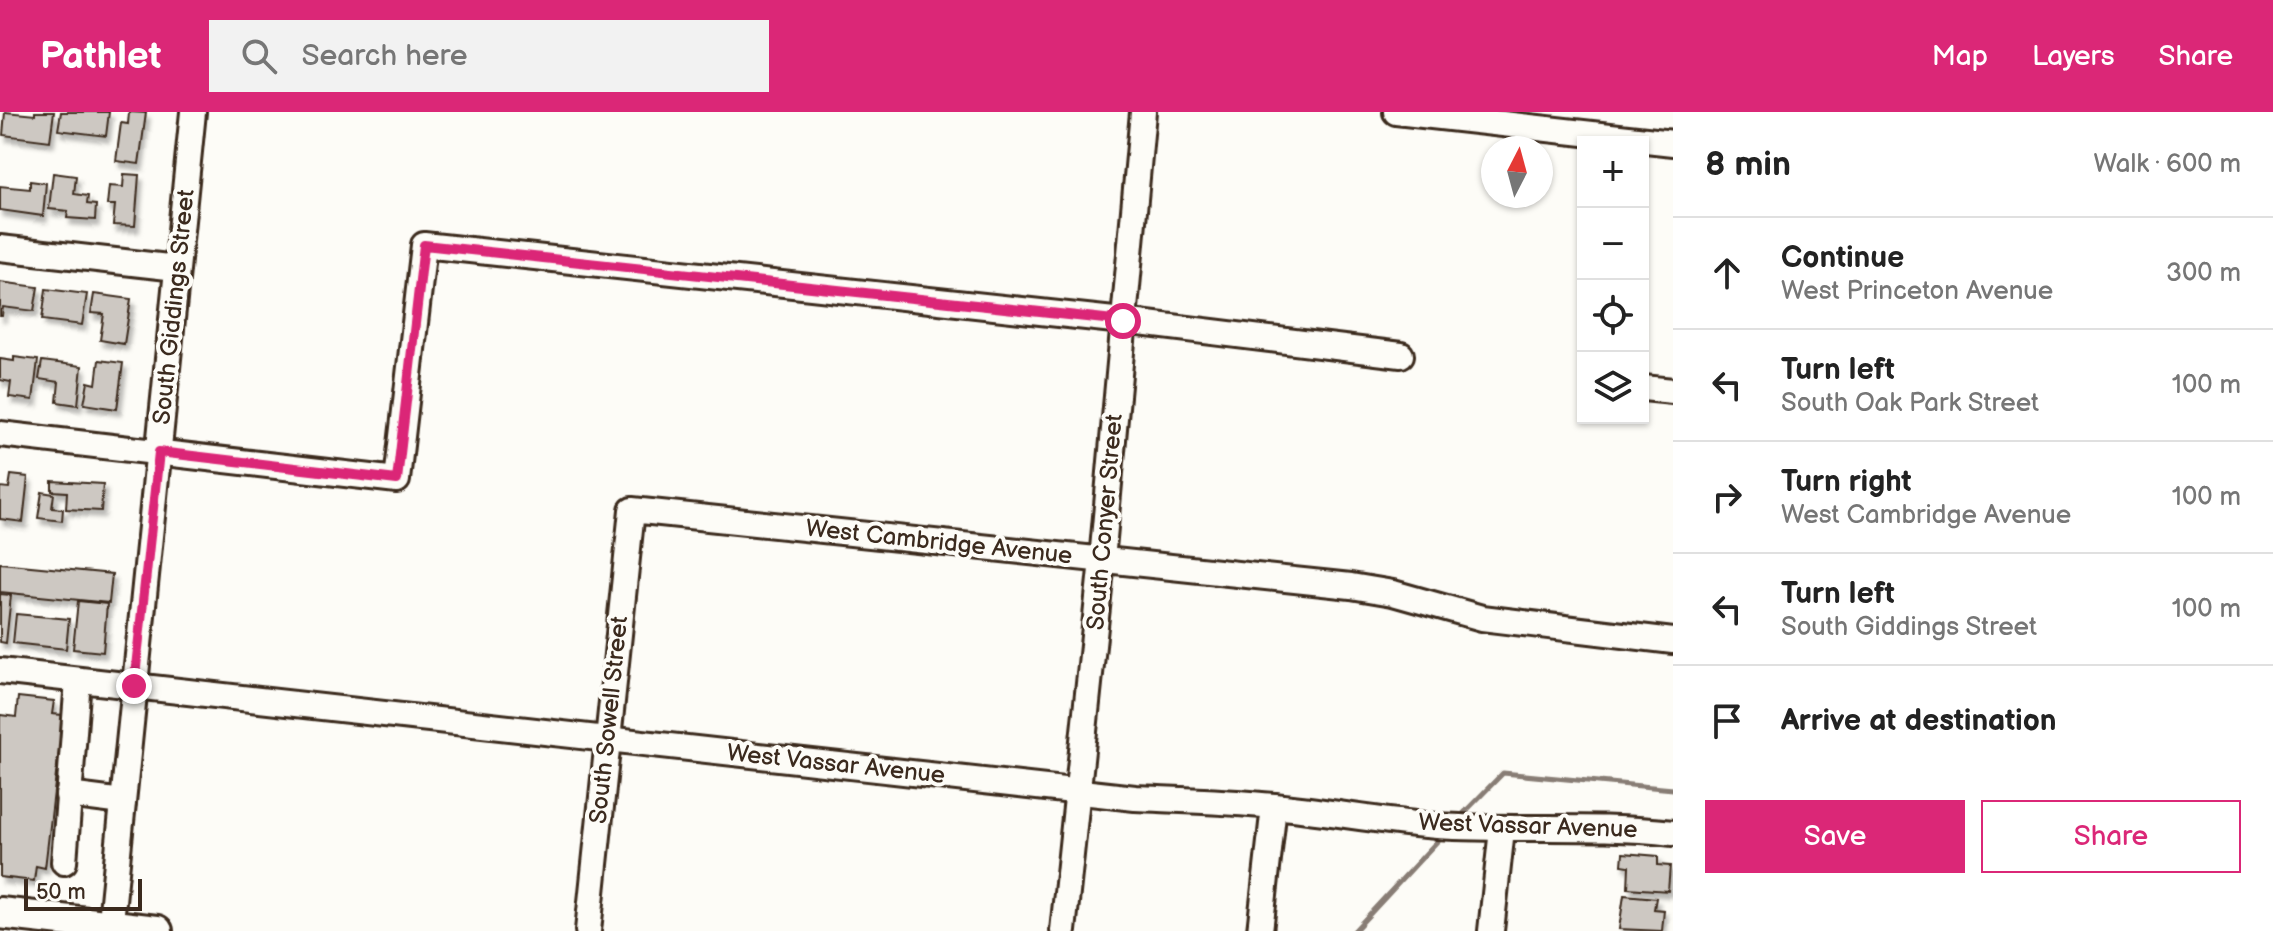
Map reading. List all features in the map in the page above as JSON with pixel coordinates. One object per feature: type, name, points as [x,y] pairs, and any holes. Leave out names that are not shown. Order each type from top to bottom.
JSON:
[{"type":"main road","points":[[0,913],[157,931]]},
{"type":"street","name":"South Giddings Street","points":[[110,928],[193,112]]},
{"type":"street","name":"South Conyer Street","points":[[1063,931],[1102,560],[1143,112]]},
{"type":"street","points":[[1396,112],[1516,118],[1673,143]]},
{"type":"street","points":[[0,434],[397,480],[424,245],[1123,321],[1401,355]]},
{"type":"street","points":[[0,248],[177,268]]},
{"type":"street","points":[[1649,389],[1673,391]]},
{"type":"street","name":"West Cambridge Avenue","points":[[632,510],[1351,586],[1393,593],[1482,618],[1673,641]]},
{"type":"street","name":"South Sowell Street","points":[[588,931],[632,510]]},
{"type":"street","name":"West Vassar Avenue","points":[[0,671],[1135,798],[1274,806],[1434,826],[1632,829],[1673,833]]},
{"type":"street","points":[[64,862],[78,680]]},
{"type":"street","points":[[68,795],[123,802]]},
{"type":"street","points":[[1260,931],[1274,806]]},
{"type":"street","points":[[1491,931],[1502,829]]},
{"type":"building","points":[[5,112],[35,115],[35,112],[54,112],[50,141],[3,135]]},
{"type":"building","points":[[61,112],[109,112],[106,136],[58,130]]},
{"type":"building","points":[[129,112],[146,113],[139,164],[116,161],[121,123],[128,124]]},
{"type":"building","points":[[53,173],[76,176],[74,194],[88,196],[87,204],[96,205],[95,220],[67,218],[68,211],[49,209]]},
{"type":"building","points":[[124,174],[139,175],[135,226],[113,225],[115,205],[107,205],[109,186],[123,187]]},
{"type":"building","points":[[30,181],[46,183],[43,216],[0,210],[0,186],[30,189]]},
{"type":"building","points":[[0,282],[38,287],[34,311],[3,307],[0,316]]},
{"type":"building","points":[[46,289],[87,294],[82,325],[42,320]]},
{"type":"building","points":[[94,294],[131,299],[124,344],[100,340],[104,314],[91,313]]},
{"type":"building","points":[[14,357],[38,360],[33,400],[9,397],[11,382],[0,380],[0,359],[14,361]]},
{"type":"building","points":[[99,360],[123,363],[117,409],[84,404],[88,382],[96,384]]},
{"type":"building","points":[[42,361],[82,366],[78,405],[57,402],[59,382],[39,379]]},
{"type":"building","points":[[11,475],[28,477],[23,522],[0,519],[0,487],[9,488]]},
{"type":"building","points":[[52,481],[103,484],[101,511],[66,509],[67,492],[52,491]]},
{"type":"building","points":[[42,492],[54,494],[52,508],[63,509],[62,521],[38,518]]},
{"type":"building","points":[[0,563],[112,574],[109,603],[0,592]]},
{"type":"building","points":[[0,594],[11,595],[6,643],[0,642]]},
{"type":"building","points":[[78,601],[107,604],[103,652],[73,649]]},
{"type":"building","points":[[16,614],[69,619],[66,649],[13,643]]},
{"type":"building","points":[[18,697],[54,701],[52,714],[63,715],[45,868],[36,866],[34,881],[0,877],[0,715],[16,717]]},
{"type":"building","points":[[1623,853],[1658,856],[1658,865],[1670,866],[1668,891],[1628,888],[1629,866],[1622,865]]},
{"type":"building","points":[[1624,895],[1656,898],[1654,909],[1664,910],[1662,931],[1619,929]]},
{"type":"waterway","points":[[1458,819],[1503,773],[1673,789]]},
{"type":"waterway","points":[[1354,931],[1443,835]]},
{"type":"route","points":[[134,686],[159,452],[397,480],[424,245],[1123,321]]}]
